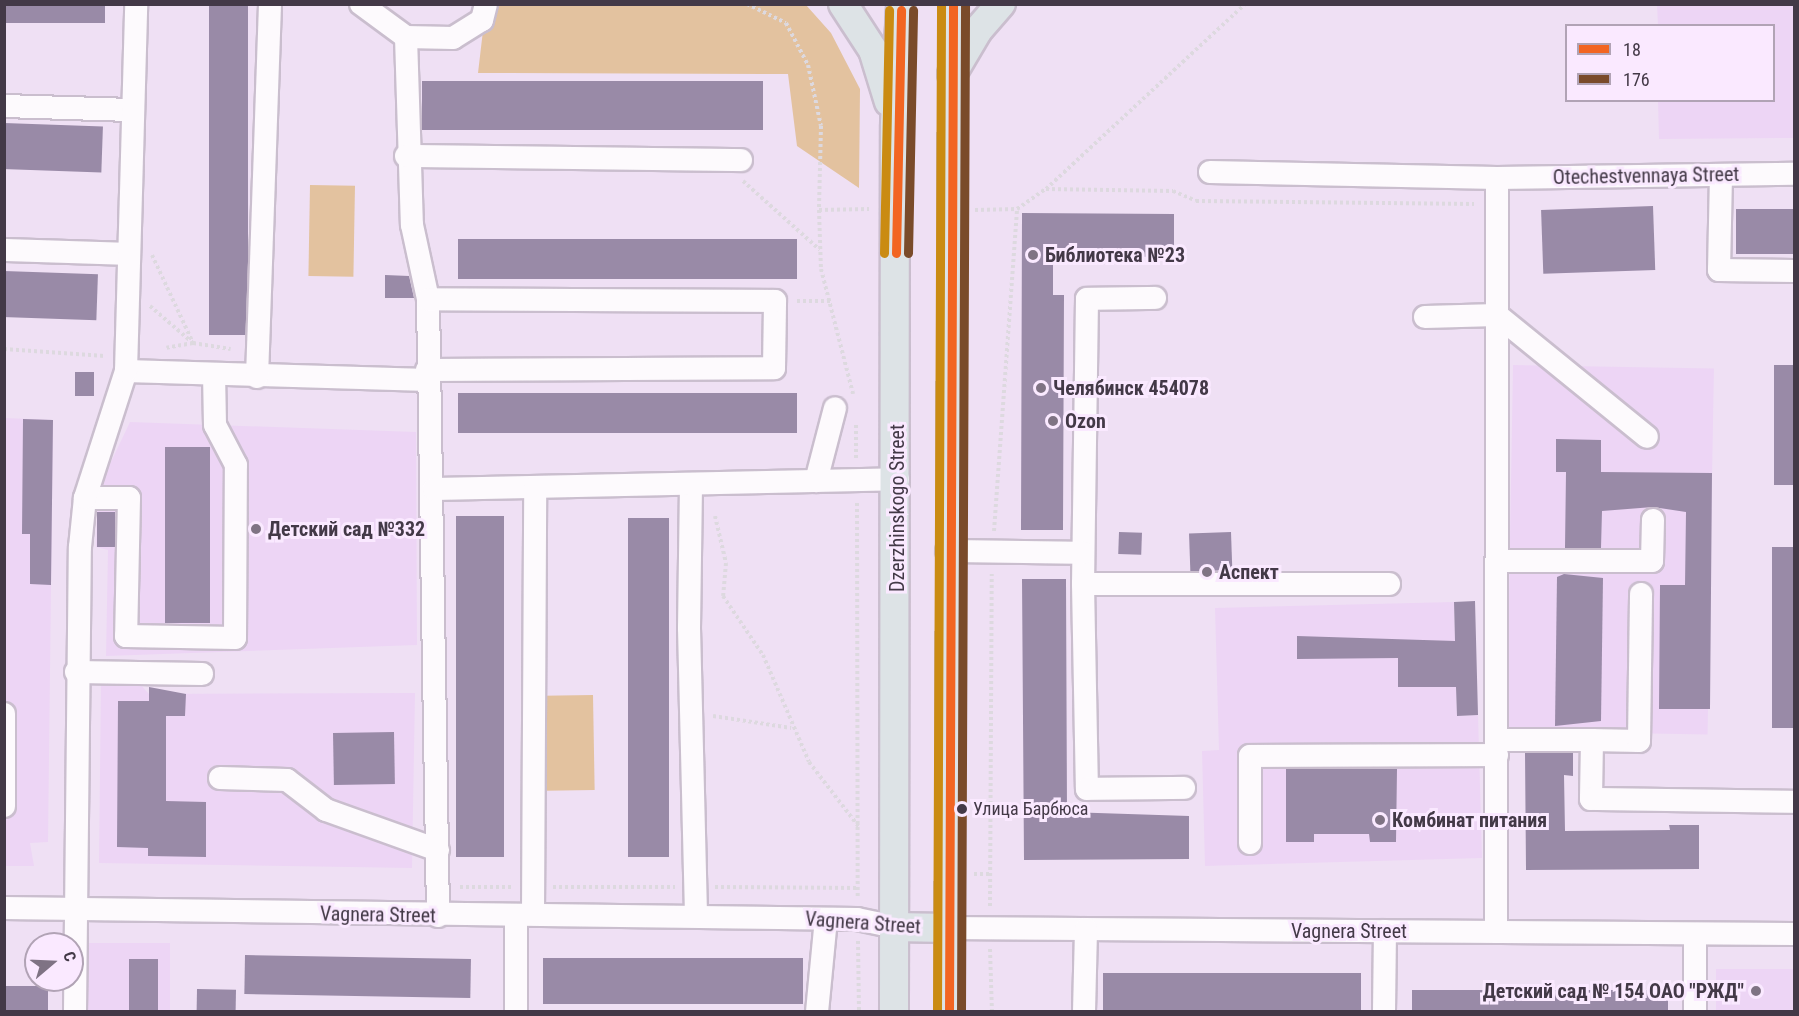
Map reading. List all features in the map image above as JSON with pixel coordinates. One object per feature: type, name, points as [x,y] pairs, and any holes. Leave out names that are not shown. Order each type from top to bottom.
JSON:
[{"type":"main road","points":[[843,4],[873,50],[895,124]]},
{"type":"main road","name":"Dzerzhinskogo Street","points":[[894,1011],[898,479],[895,124],[901,4]]},
{"type":"main road","points":[[948,1011],[946,928],[950,79],[953,4]]},
{"type":"main road","points":[[950,79],[978,30],[1001,4]]},
{"type":"main road","name":"Vagnera Street","points":[[895,927],[946,928]]},
{"type":"street","points":[[75,1011],[73,910],[76,672],[85,498],[123,397],[126,371],[136,4]]},
{"type":"street","points":[[257,377],[270,4]]},
{"type":"street","points":[[361,4],[406,37],[453,38],[482,20],[486,4]]},
{"type":"street","points":[[406,37],[406,156],[412,225],[428,299],[428,375],[434,489],[438,916]]},
{"type":"street","points":[[4,106],[133,110]]},
{"type":"street","points":[[406,156],[741,160]]},
{"type":"street","name":"Otechestvennaya Street","points":[[1210,172],[1497,178],[1794,174]]},
{"type":"street","points":[[1721,175],[1719,270],[1794,272]]},
{"type":"street","points":[[1496,932],[1497,178]]},
{"type":"street","points":[[4,250],[128,254]]},
{"type":"street","points":[[1155,298],[1087,299],[1083,553],[1087,789],[1184,788]]},
{"type":"street","points":[[126,371],[257,377],[774,368],[775,301],[428,299]]},
{"type":"street","points":[[1425,317],[1497,315],[1647,437]]},
{"type":"street","points":[[85,498],[129,498],[126,636],[235,638],[236,465],[215,425],[214,375]]},
{"type":"street","points":[[816,481],[848,407]]},
{"type":"street","points":[[434,489],[898,479]]},
{"type":"street","points":[[696,916],[691,715],[699,485]]},
{"type":"street","points":[[516,1011],[525,915],[535,487]]},
{"type":"street","points":[[1497,561],[1652,561],[1653,520]]},
{"type":"street","points":[[948,551],[1083,553]]},
{"type":"street","points":[[1083,584],[1389,584]]},
{"type":"street","points":[[1250,843],[1250,756],[1497,747],[1592,740],[1640,741],[1641,594]]},
{"type":"street","points":[[76,672],[202,674]]},
{"type":"street","points":[[4,714],[4,806]]},
{"type":"street","points":[[1592,740],[1591,799],[1794,802]]},
{"type":"street","points":[[220,778],[287,780],[326,810],[438,850]]},
{"type":"street","name":"Vagnera Street","points":[[4,908],[438,916],[696,916],[856,919],[895,927]]},
{"type":"street","points":[[817,1011],[825,919]]},
{"type":"street","name":"Vagnera Street","points":[[946,928],[1794,934]]},
{"type":"street","points":[[1084,1011],[1086,928]]},
{"type":"street","points":[[1384,1011],[1385,931]]},
{"type":"street","points":[[1695,934],[1695,1011]]},
{"type":"path","points":[[747,4],[786,23],[808,65],[821,126],[819,210],[821,250],[848,407],[857,479],[860,828],[856,919],[859,1011]]},
{"type":"path","points":[[979,210],[1017,209],[1046,189],[1245,4]]},
{"type":"path","points":[[718,160],[821,250]]},
{"type":"path","points":[[1046,189],[1173,190],[1196,201],[1497,205]]},
{"type":"path","points":[[819,210],[864,209]]},
{"type":"path","points":[[992,1011],[990,928],[992,552],[1017,209]]},
{"type":"path","points":[[128,288],[193,343],[258,354]]},
{"type":"path","points":[[775,301],[830,301]]},
{"type":"path","points":[[699,485],[726,563],[723,596],[763,655],[792,729],[849,821],[860,828]]},
{"type":"path","points":[[691,715],[792,729]]},
{"type":"shaded area","points":[[486,5],[806,5],[831,33],[860,89],[859,188],[797,146],[788,74],[478,73]]},
{"type":"shaded area","points":[[1657,5],[1794,5],[1794,138],[1659,139],[1658,102],[1775,102],[1775,24],[1658,24]]},
{"type":"shaded area","points":[[310,185],[355,186],[353,277],[308,276]]},
{"type":"shaded area","points":[[1513,365],[1714,369],[1708,734],[1507,731]]},
{"type":"shaded area","points":[[5,418],[53,420],[48,842],[30,843],[34,866],[5,866]]},
{"type":"shaded area","name":"Детский cад №332","points":[[130,422],[416,432],[417,645],[106,656],[108,550],[96,547],[98,489]]},
{"type":"shaded area","points":[[1454,602],[1457,716],[1478,715],[1482,858],[1205,866],[1202,751],[1219,750],[1215,608]]},
{"type":"shaded area","points":[[101,682],[139,683],[149,694],[415,693],[412,868],[99,863]]},
{"type":"shaded area","points":[[593,695],[595,790],[545,791],[543,696]]},
{"type":"shaded area","points":[[88,943],[170,943],[170,1012],[88,1012]]},
{"type":"shaded area","name":"Детский сад № 154 ОАО \"РЖД\"","points":[[1716,969],[1794,969],[1794,1011],[1716,1011]]},
{"type":"building","points":[[4,4],[105,4],[105,23],[4,23]]},
{"type":"building","points":[[209,4],[248,4],[248,335],[209,335]]},
{"type":"building","points":[[422,81],[763,81],[763,130],[422,130]]},
{"type":"building","points":[[4,123],[103,126],[101,172],[4,169]]},
{"type":"building","points":[[1653,206],[1655,270],[1543,274],[1541,210]]},
{"type":"building","points":[[1736,209],[1794,209],[1794,254],[1736,254]]},
{"type":"building","points":[[1022,213],[1174,214],[1174,257],[1053,256],[1053,295],[1064,295],[1063,530],[1021,530]]},
{"type":"building","points":[[458,239],[797,239],[797,279],[458,279]]},
{"type":"building","points":[[4,271],[98,274],[96,320],[4,317]]},
{"type":"building","points":[[385,275],[409,276],[414,298],[385,298]]},
{"type":"building","points":[[1774,365],[1794,365],[1794,485],[1774,485]]},
{"type":"building","points":[[75,372],[94,372],[94,396],[75,396]]},
{"type":"building","points":[[458,393],[797,393],[797,433],[458,433]]},
{"type":"building","points":[[23,419],[53,420],[51,585],[30,584],[30,534],[22,534]]},
{"type":"building","points":[[1556,439],[1601,440],[1601,472],[1712,473],[1710,709],[1659,709],[1660,585],[1685,585],[1686,512],[1653,507],[1602,511],[1601,548],[1565,548],[1566,472],[1556,472]]},
{"type":"building","points":[[165,447],[210,447],[210,623],[165,623]]},
{"type":"building","points":[[97,512],[115,512],[115,547],[97,547]]},
{"type":"building","points":[[456,516],[504,516],[504,857],[456,857]]},
{"type":"building","points":[[628,518],[669,518],[669,857],[628,857]]},
{"type":"building","points":[[1119,532],[1142,533],[1141,555],[1118,554]]},
{"type":"building","points":[[1231,532],[1232,570],[1190,571],[1189,533]]},
{"type":"building","points":[[1772,547],[1794,547],[1794,728],[1772,728]]},
{"type":"building","points":[[1564,574],[1603,578],[1601,721],[1555,726],[1557,577]]},
{"type":"building","points":[[1022,579],[1066,579],[1067,812],[1189,816],[1189,859],[1024,860]]},
{"type":"building","points":[[1475,601],[1478,715],[1457,716],[1456,687],[1398,687],[1398,658],[1297,659],[1297,636],[1455,641],[1454,602]]},
{"type":"building","points":[[149,687],[186,694],[185,716],[166,716],[166,801],[206,802],[206,857],[148,856],[148,848],[117,847],[118,701],[149,701]]},
{"type":"building","points":[[394,732],[395,784],[334,785],[333,733]]},
{"type":"building","points":[[1525,753],[1573,753],[1573,776],[1564,775],[1565,831],[1670,830],[1669,825],[1699,825],[1699,869],[1526,870]]},
{"type":"building","points":[[1286,769],[1397,769],[1396,842],[1370,842],[1369,834],[1314,834],[1314,842],[1286,842]]},
{"type":"building","points":[[245,955],[471,959],[470,998],[244,994]]},
{"type":"building","points":[[543,958],[803,958],[803,1004],[543,1004]]},
{"type":"building","points":[[129,959],[158,959],[158,1011],[129,1011]]},
{"type":"building","points":[[1103,973],[1361,973],[1361,1011],[1103,1011]]},
{"type":"building","points":[[4,986],[24,986],[24,992],[48,992],[48,1011],[4,1011]]},
{"type":"building","points":[[197,989],[236,990],[236,1012],[197,1011]]},
{"type":"building","points":[[1412,990],[1668,990],[1668,1011],[1412,1011]]},
{"type":"transit line","points":[[937,1012],[941,4]]},
{"type":"transit line","name":"18","points":[[949,1012],[953,4]]},
{"type":"transit line","name":"176","points":[[961,1012],[965,4]]},
{"type":"transit line","points":[[884,253],[889,10]]},
{"type":"transit line","name":"18","points":[[896,253],[901,10]]},
{"type":"transit line","name":"176","points":[[908,253],[913,10]]},
{"type":"place","name":"Библиотека №23","points":[[1033,255]]},
{"type":"place","name":"Челябинск 454078","points":[[1041,388]]},
{"type":"place","name":"Ozon","points":[[1053,421]]},
{"type":"place","name":"Детский cад №332","points":[[256,529]]},
{"type":"place","name":"Аспект","points":[[1207,572]]},
{"type":"place","name":"Улица Барбюса","points":[[962,809]]},
{"type":"place","name":"Комбинат питания","points":[[1380,820]]},
{"type":"place","name":"Детский сад № 154 ОАО \"РЖД\"","points":[[1756,991]]}]
